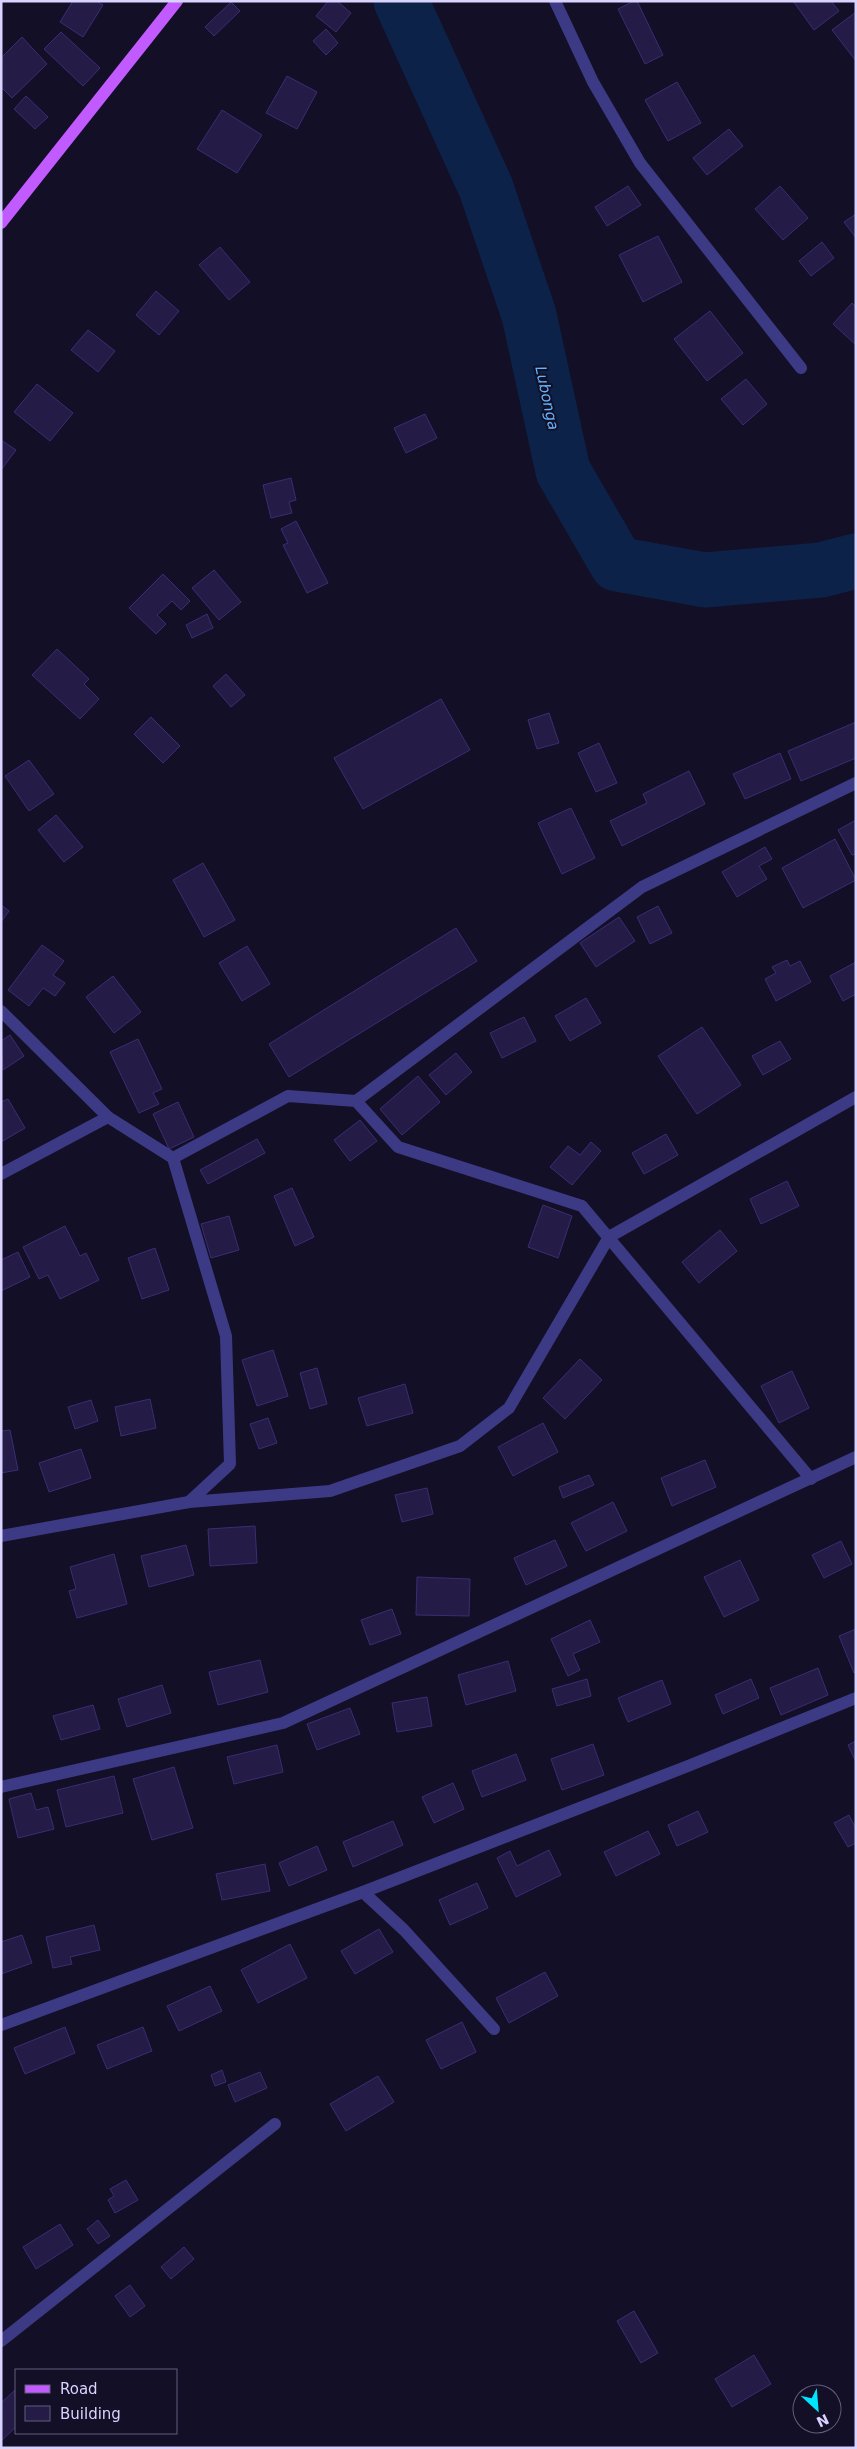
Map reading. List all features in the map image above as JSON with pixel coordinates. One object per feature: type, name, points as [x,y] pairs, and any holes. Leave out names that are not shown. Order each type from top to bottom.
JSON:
[{"type":"main road","points":[[1,223],[177,1]]},
{"type":"street","points":[[555,1],[593,82],[640,163],[801,368]]},
{"type":"street","points":[[172,1158],[288,1096],[356,1101],[642,887],[856,784]]},
{"type":"street","points":[[1,1011],[108,1117],[172,1158],[226,1336],[230,1464],[189,1502]]},
{"type":"street","points":[[1,1536],[189,1502],[330,1491],[460,1446],[509,1408],[609,1237],[856,1097]]},
{"type":"street","points":[[356,1101],[398,1147],[582,1206],[811,1479]]},
{"type":"street","points":[[1,1174],[108,1117]]},
{"type":"street","points":[[1,1788],[283,1723],[856,1457]]},
{"type":"street","points":[[1,2025],[363,1892],[855,1700]]},
{"type":"street","points":[[363,1892],[404,1930],[494,2029]]},
{"type":"street","points":[[1,2341],[275,2124]]},
{"type":"building","points":[[73,1],[96,1],[103,5],[83,37],[60,22]]},
{"type":"building","points":[[328,1],[337,1],[351,13],[336,32],[316,16]]},
{"type":"building","points":[[637,1],[663,55],[645,64],[618,9]]},
{"type":"building","points":[[793,1],[831,1],[839,11],[814,30]]},
{"type":"building","points":[[231,2],[240,11],[214,36],[205,27]]},
{"type":"building","points":[[856,12],[856,61],[832,30]]},
{"type":"building","points":[[326,29],[338,43],[326,55],[313,41]]},
{"type":"building","points":[[61,32],[100,68],[83,86],[44,49]]},
{"type":"building","points":[[22,37],[47,64],[12,98],[1,87],[1,58]]},
{"type":"building","points":[[287,76],[317,92],[297,129],[266,113]]},
{"type":"building","points":[[677,82],[701,123],[668,141],[645,100]]},
{"type":"building","points":[[26,96],[48,117],[35,129],[14,109]]},
{"type":"building","points":[[222,110],[262,135],[237,173],[197,149]]},
{"type":"building","points":[[729,129],[743,146],[707,175],[693,158]]},
{"type":"building","points":[[628,186],[641,205],[607,226],[595,207]]},
{"type":"building","points":[[780,186],[808,218],[783,240],[755,209]]},
{"type":"building","points":[[856,214],[856,238],[844,222]]},
{"type":"building","points":[[658,236],[682,282],[643,302],[619,255]]},
{"type":"building","points":[[822,242],[834,258],[811,276],[799,261]]},
{"type":"building","points":[[220,247],[250,282],[229,300],[199,265]]},
{"type":"building","points":[[156,291],[179,311],[159,335],[136,315]]},
{"type":"building","points":[[852,303],[856,307],[856,345],[833,324]]},
{"type":"building","points":[[710,311],[743,353],[707,381],[674,339]]},
{"type":"building","points":[[88,330],[115,351],[98,372],[71,350]]},
{"type":"building","points":[[746,379],[767,404],[743,425],[721,399]]},
{"type":"building","points":[[37,384],[73,413],[50,441],[14,412]]},
{"type":"building","points":[[425,414],[437,438],[406,453],[394,428]]},
{"type":"building","points":[[1,440],[16,450],[1,470]]},
{"type":"building","points":[[291,478],[296,500],[289,502],[292,513],[271,518],[263,485]]},
{"type":"building","points":[[296,521],[328,583],[307,593],[283,545],[288,543],[281,529]]},
{"type":"building","points":[[214,570],[241,602],[219,620],[192,588]]},
{"type":"building","points":[[163,574],[190,601],[181,610],[172,601],[157,615],[166,624],[156,634],[129,608]]},
{"type":"building","points":[[207,614],[213,628],[192,638],[186,625]]},
{"type":"building","points":[[57,649],[89,679],[84,684],[99,699],[80,719],[32,675]]},
{"type":"building","points":[[226,674],[245,695],[231,707],[213,686]]},
{"type":"building","points":[[441,699],[470,750],[363,809],[334,758]]},
{"type":"building","points":[[549,713],[559,743],[537,749],[528,720]]},
{"type":"building","points":[[151,717],[180,746],[163,763],[134,734]]},
{"type":"building","points":[[856,722],[856,758],[801,781],[788,751]]},
{"type":"building","points":[[599,743],[617,783],[596,792],[578,753]]},
{"type":"building","points":[[780,753],[791,779],[745,799],[733,774]]},
{"type":"building","points":[[29,760],[54,794],[29,811],[5,776]]},
{"type":"building","points":[[689,771],[705,804],[622,846],[610,821],[647,803],[643,794]]},
{"type":"building","points":[[571,808],[595,858],[562,874],[538,823]]},
{"type":"building","points":[[56,815],[83,847],[64,862],[38,830]]},
{"type":"building","points":[[856,820],[856,854],[852,855],[838,830]]},
{"type":"building","points":[[835,839],[856,880],[803,908],[782,868]]},
{"type":"building","points":[[765,847],[772,859],[759,866],[767,879],[737,897],[722,872]]},
{"type":"building","points":[[203,863],[235,920],[204,937],[173,880]]},
{"type":"building","points":[[1,905],[9,911],[1,922]]},
{"type":"building","points":[[658,906],[672,933],[650,944],[637,917]]},
{"type":"building","points":[[619,917],[635,941],[596,967],[580,943]]},
{"type":"building","points":[[456,928],[477,961],[289,1077],[269,1044]]},
{"type":"building","points":[[42,945],[64,961],[53,975],[65,983],[55,996],[43,988],[29,1006],[8,990]]},
{"type":"building","points":[[247,946],[270,984],[242,1001],[219,963]]},
{"type":"building","points":[[787,960],[790,966],[800,961],[811,982],[776,1001],[765,979],[776,973],[772,967]]},
{"type":"building","points":[[856,962],[856,994],[843,1001],[830,976]]},
{"type":"building","points":[[113,976],[141,1012],[114,1033],[86,997]]},
{"type":"building","points":[[586,998],[601,1023],[570,1041],[555,1016]]},
{"type":"building","points":[[524,1017],[536,1041],[502,1058],[490,1033]]},
{"type":"building","points":[[702,1027],[741,1085],[697,1114],[658,1056]]},
{"type":"building","points":[[10,1035],[24,1056],[3,1070],[1,1041]]},
{"type":"building","points":[[138,1039],[162,1089],[153,1093],[159,1104],[139,1113],[110,1052]]},
{"type":"building","points":[[780,1041],[791,1059],[763,1075],[752,1056]]},
{"type":"building","points":[[456,1053],[472,1072],[446,1095],[429,1075]]},
{"type":"building","points":[[418,1076],[440,1102],[402,1135],[380,1109]]},
{"type":"building","points":[[8,1099],[25,1128],[1,1142],[1,1102]]},
{"type":"building","points":[[178,1102],[194,1137],[169,1149],[153,1114]]},
{"type":"building","points":[[360,1120],[377,1141],[350,1161],[334,1140]]},
{"type":"building","points":[[666,1134],[678,1155],[644,1174],[632,1153]]},
{"type":"building","points":[[257,1139],[265,1153],[208,1184],[200,1170]]},
{"type":"building","points":[[591,1142],[601,1151],[572,1185],[550,1167],[568,1146],[580,1155]]},
{"type":"building","points":[[787,1181],[799,1206],[761,1224],[750,1199]]},
{"type":"building","points":[[292,1188],[314,1237],[295,1246],[274,1196]]},
{"type":"building","points":[[543,1205],[572,1216],[558,1258],[528,1247]]},
{"type":"building","points":[[229,1216],[239,1250],[211,1258],[201,1224]]},
{"type":"building","points":[[65,1226],[80,1256],[86,1253],[99,1280],[60,1299],[48,1275],[39,1279],[23,1247]]},
{"type":"building","points":[[720,1230],[737,1251],[699,1283],[682,1262]]},
{"type":"building","points":[[155,1248],[169,1290],[142,1299],[128,1258]]},
{"type":"building","points":[[18,1252],[30,1277],[1,1291],[1,1260]]},
{"type":"building","points":[[273,1350],[288,1396],[257,1406],[242,1360]]},
{"type":"building","points":[[580,1359],[602,1380],[565,1419],[543,1398]]},
{"type":"building","points":[[317,1368],[327,1404],[310,1409],[300,1373]]},
{"type":"building","points":[[792,1371],[809,1408],[779,1423],[761,1386]]},
{"type":"building","points":[[405,1384],[413,1413],[367,1426],[358,1398]]},
{"type":"building","points":[[150,1399],[156,1428],[121,1436],[115,1407]]},
{"type":"building","points":[[91,1400],[98,1421],[75,1429],[68,1407]]},
{"type":"building","points":[[268,1418],[277,1443],[259,1449],[250,1424]]},
{"type":"building","points":[[543,1423],[558,1452],[513,1476],[498,1447]]},
{"type":"building","points":[[10,1430],[18,1470],[1,1473],[1,1431]]},
{"type":"building","points":[[81,1449],[91,1478],[49,1492],[39,1463]]},
{"type":"building","points":[[705,1460],[716,1487],[672,1506],[661,1478]]},
{"type":"building","points":[[589,1475],[594,1485],[563,1498],[559,1487]]},
{"type":"building","points":[[427,1488],[433,1514],[402,1522],[395,1495]]},
{"type":"building","points":[[613,1502],[627,1531],[586,1551],[571,1523]]},
{"type":"building","points":[[255,1526],[257,1563],[210,1566],[208,1529]]},
{"type":"building","points":[[555,1540],[567,1566],[526,1585],[514,1558]]},
{"type":"building","points":[[841,1541],[852,1564],[824,1578],[812,1555]]},
{"type":"building","points":[[186,1545],[194,1575],[149,1587],[141,1556]]},
{"type":"building","points":[[114,1554],[127,1604],[77,1618],[69,1591],[76,1589],[70,1567]]},
{"type":"building","points":[[740,1560],[759,1600],[724,1617],[704,1577]]},
{"type":"building","points":[[417,1577],[470,1579],[469,1616],[416,1615]]},
{"type":"building","points":[[392,1609],[401,1634],[370,1645],[361,1620]]},
{"type":"building","points":[[590,1620],[600,1642],[573,1654],[580,1670],[568,1676],[551,1639]]},
{"type":"building","points":[[856,1629],[856,1672],[854,1673],[839,1636]]},
{"type":"building","points":[[260,1660],[268,1692],[218,1705],[209,1672]]},
{"type":"building","points":[[508,1661],[516,1691],[466,1705],[458,1675]]},
{"type":"building","points":[[818,1668],[828,1695],[781,1715],[770,1688]]},
{"type":"building","points":[[587,1679],[591,1696],[557,1706],[552,1689]]},
{"type":"building","points":[[751,1679],[759,1698],[723,1714],[715,1695]]},
{"type":"building","points":[[662,1680],[671,1704],[628,1722],[618,1698]]},
{"type":"building","points":[[162,1685],[171,1713],[127,1727],[118,1699]]},
{"type":"building","points":[[427,1697],[432,1726],[397,1732],[392,1703]]},
{"type":"building","points":[[93,1705],[100,1729],[61,1740],[53,1716]]},
{"type":"building","points":[[350,1708],[360,1734],[317,1750],[307,1724]]},
{"type":"building","points":[[856,1741],[856,1762],[848,1745]]},
{"type":"building","points":[[593,1744],[604,1775],[562,1790],[551,1759]]},
{"type":"building","points":[[277,1745],[283,1772],[234,1784],[227,1757]]},
{"type":"building","points":[[516,1754],[526,1780],[482,1797],[472,1771]]},
{"type":"building","points":[[174,1767],[193,1828],[152,1840],[133,1779]]},
{"type":"building","points":[[114,1776],[123,1813],[66,1827],[57,1790]]},
{"type":"building","points":[[453,1783],[464,1809],[434,1823],[422,1797]]},
{"type":"building","points":[[31,1793],[36,1810],[48,1807],[54,1829],[18,1838],[9,1799]]},
{"type":"building","points":[[698,1811],[708,1832],[677,1846],[668,1825]]},
{"type":"building","points":[[849,1815],[856,1829],[856,1843],[848,1847],[834,1823]]},
{"type":"building","points":[[393,1821],[403,1845],[353,1867],[343,1842]]},
{"type":"building","points":[[648,1831],[660,1854],[616,1876],[604,1852]]},
{"type":"building","points":[[317,1846],[327,1870],[289,1886],[279,1863]]},
{"type":"building","points":[[549,1850],[561,1875],[516,1897],[497,1858],[510,1851],[517,1866]]},
{"type":"building","points":[[265,1864],[270,1891],[222,1900],[216,1874]]},
{"type":"building","points":[[477,1883],[488,1908],[450,1925],[439,1900]]},
{"type":"building","points":[[94,1925],[100,1950],[70,1957],[72,1964],[53,1968],[46,1937]]},
{"type":"building","points":[[379,1929],[393,1952],[355,1974],[341,1951]]},
{"type":"building","points":[[22,1935],[32,1963],[1,1974],[1,1942]]},
{"type":"building","points":[[290,1944],[307,1978],[258,2003],[241,1970]]},
{"type":"building","points":[[545,1972],[558,1996],[509,2023],[496,1998]]},
{"type":"building","points":[[210,1986],[222,2011],[179,2031],[167,2006]]},
{"type":"building","points":[[462,2022],[476,2052],[441,2069],[426,2040]]},
{"type":"building","points":[[65,2027],[75,2053],[25,2074],[14,2048]]},
{"type":"building","points":[[143,2027],[152,2051],[107,2069],[97,2045]]},
{"type":"building","points":[[222,2070],[226,2082],[215,2086],[211,2075]]},
{"type":"building","points":[[260,2072],[267,2088],[235,2102],[228,2085]]},
{"type":"building","points":[[378,2076],[394,2102],[346,2131],[330,2104]]},
{"type":"building","points":[[126,2180],[138,2200],[115,2213],[108,2200],[114,2196],[110,2189]]},
{"type":"building","points":[[98,2220],[110,2236],[98,2244],[87,2229]]},
{"type":"building","points":[[60,2224],[73,2245],[36,2269],[23,2247]]},
{"type":"building","points":[[184,2247],[194,2259],[171,2279],[161,2267]]},
{"type":"building","points":[[130,2285],[145,2306],[130,2317],[115,2296]]},
{"type":"building","points":[[634,2311],[658,2353],[641,2363],[617,2321]]},
{"type":"building","points":[[754,2355],[771,2384],[732,2407],[715,2379]]},
{"type":"building","points":[[15,2390],[15,2428],[1,2441],[1,2403]]},
{"type":"waterway","name":"Lubonga","points":[[401,1],[486,188],[529,315],[563,471],[617,564],[705,580],[821,570],[856,561]]}]
